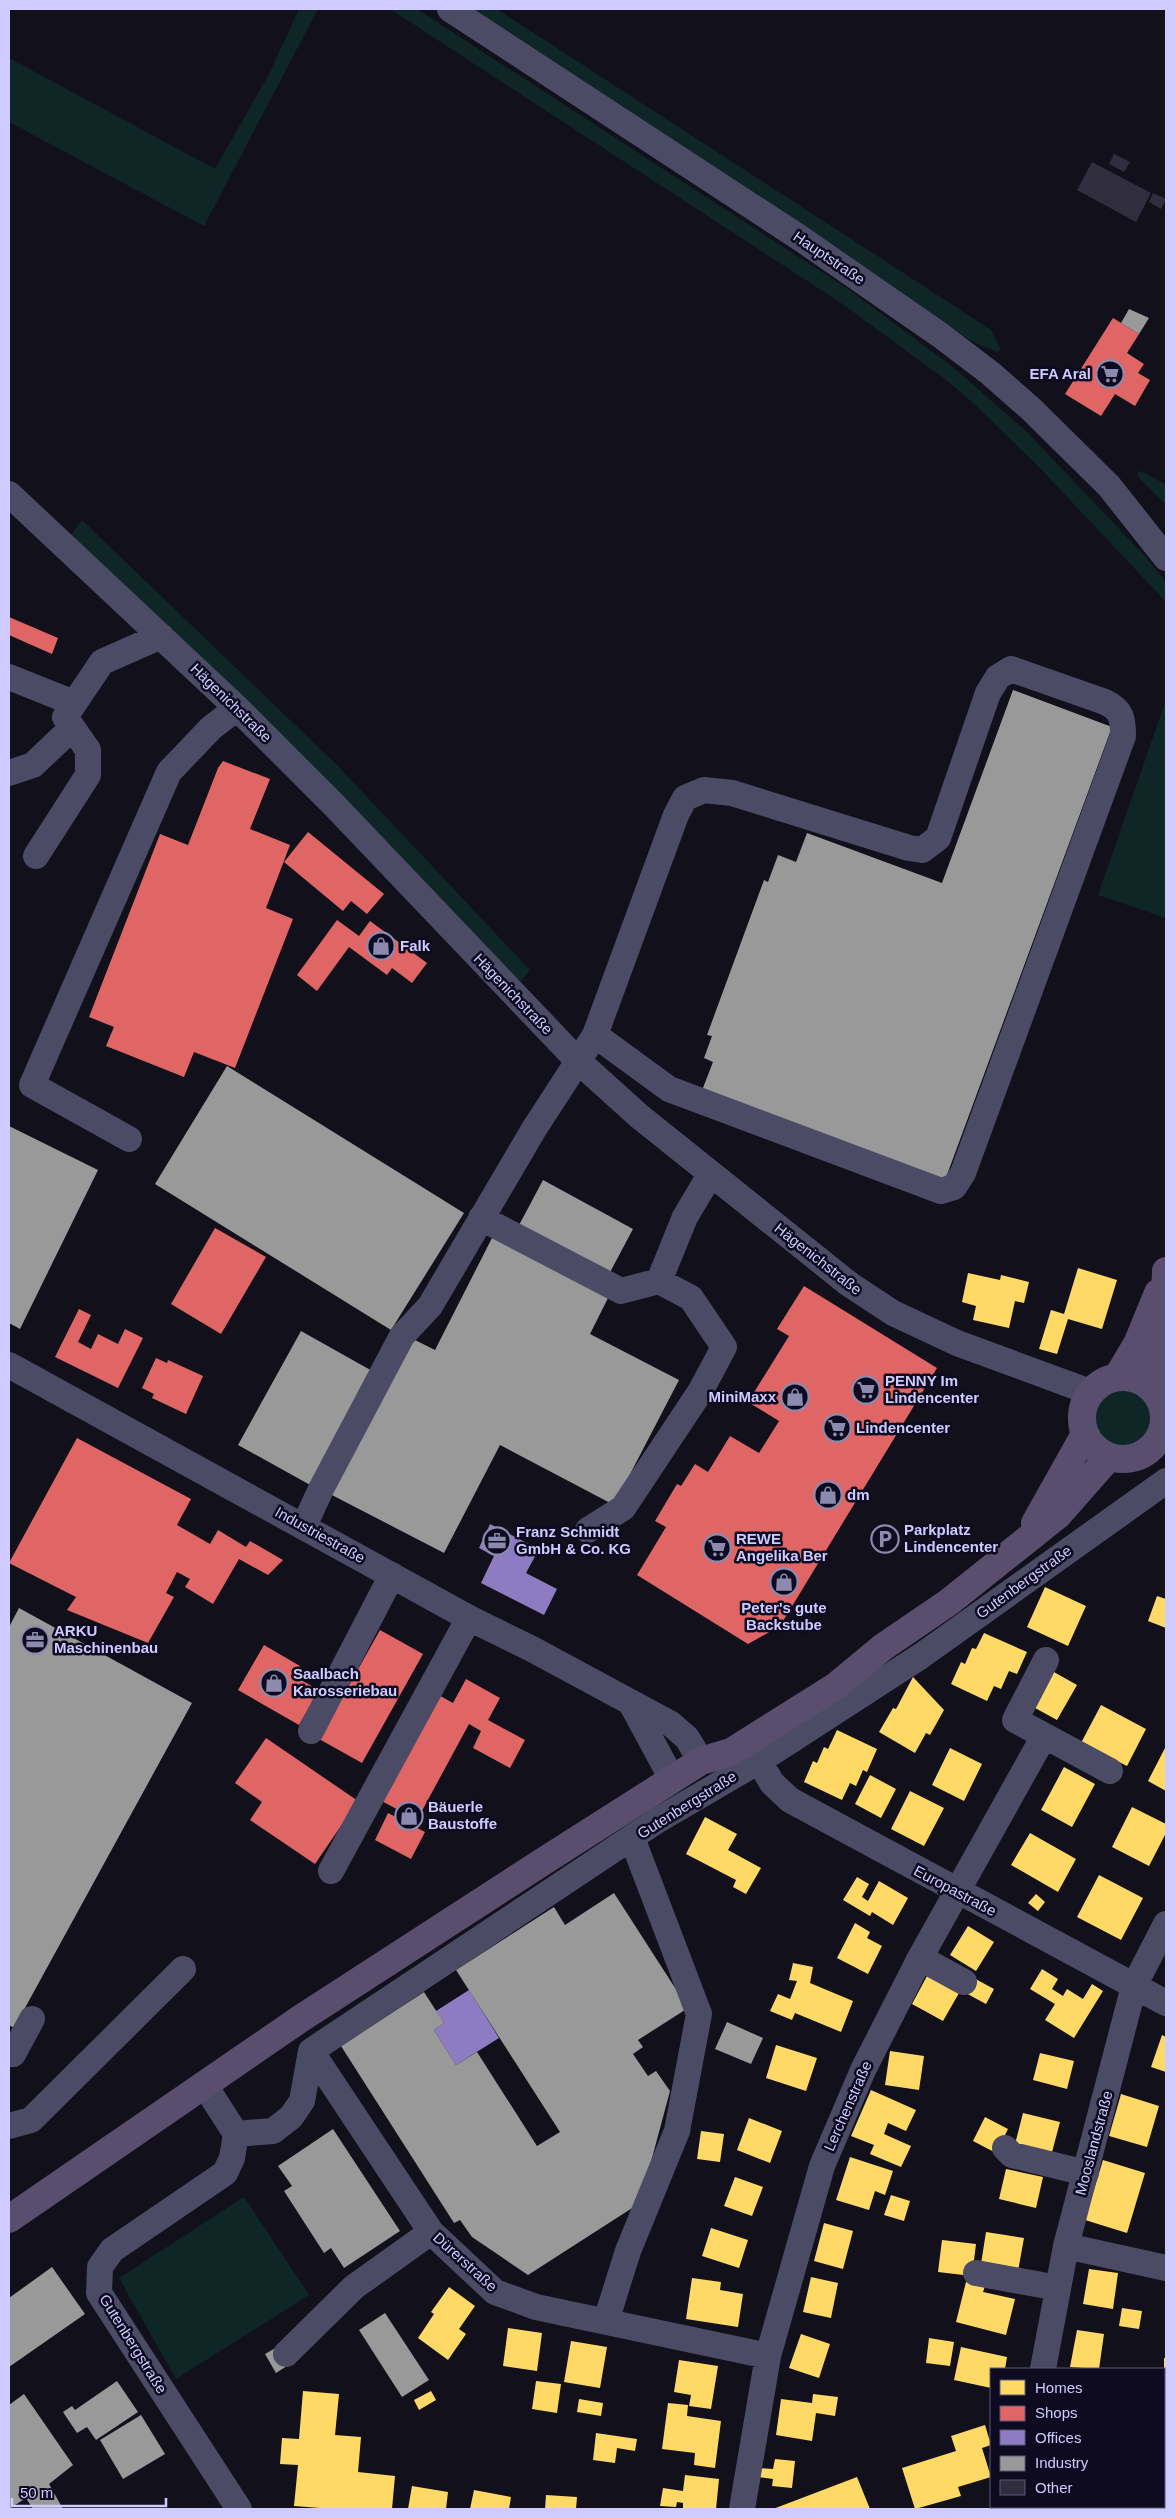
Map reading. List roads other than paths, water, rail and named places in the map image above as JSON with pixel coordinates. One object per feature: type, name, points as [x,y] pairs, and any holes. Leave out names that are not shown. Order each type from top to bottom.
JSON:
[{"type":"main road","points":[[1118,1376],[1137,1344],[1166,1272]]},
{"type":"main road","points":[[1150,1386],[1164,1320],[1166,1272]]},
{"type":"main road","points":[[1118,1376],[1129,1376],[1150,1386],[1161,1400],[1165,1417],[1162,1433],[1154,1446],[1140,1456],[1125,1460],[1109,1457],[1094,1448],[1085,1434],[1082,1412],[1090,1392],[1102,1382],[1118,1376]]},
{"type":"main road","points":[[1025,1539],[1085,1434]]},
{"type":"main road","points":[[9,2219],[300,2019],[701,1760],[716,1742],[825,1674],[883,1647],[949,1602],[1025,1539],[1058,1515],[1109,1457]]},
{"type":"street","name":"Hauptstraße","points":[[450,9],[800,238],[940,335],[982,367],[1030,409],[1109,486],[1166,558]]},
{"type":"street","name":"Hägenichstraße","points":[[9,494],[237,708],[333,804],[577,1060],[639,1116],[710,1175],[849,1284],[893,1313],[941,1336],[1090,1392]]},
{"type":"street","points":[[9,773],[33,765],[73,715],[102,662],[161,636]]},
{"type":"street","points":[[304,1526],[320,1489],[402,1336],[430,1306],[481,1218],[594,1035],[676,814],[685,798],[704,790],[732,793],[909,848],[922,850],[938,838],[988,693],[998,677],[1011,669],[1106,702],[1116,707],[1123,717],[1122,736],[963,1173],[954,1187],[941,1191],[669,1089],[594,1035]]},
{"type":"street","points":[[9,677],[73,715],[88,750],[88,775],[36,856]]},
{"type":"street","points":[[129,1139],[32,1085],[169,772],[212,728],[237,708]]},
{"type":"street","points":[[659,1281],[685,1217],[710,1175]]},
{"type":"street","points":[[481,1218],[621,1291],[659,1281],[691,1298],[724,1347],[700,1392],[623,1508],[588,1530]]},
{"type":"street","name":"Industriestraße","points":[[10,1370],[304,1526],[469,1618],[532,1649],[632,1705],[671,1724],[687,1738],[701,1760]]},
{"type":"street","name":"Gutenbergstraße","points":[[311,2051],[658,1820],[759,1761],[921,1656],[1166,1481]]},
{"type":"street","points":[[311,1731],[392,1575]]},
{"type":"street","points":[[331,1871],[469,1618]]},
{"type":"street","points":[[1046,1660],[1015,1720],[1110,1771]]},
{"type":"street","points":[[632,1705],[672,1779]]},
{"type":"street","name":"Lerchenstraße","points":[[742,2509],[768,2356],[822,2166],[863,2070],[920,1958],[1044,1736]]},
{"type":"street","name":"Europastraße","points":[[759,1761],[772,1783],[790,1800],[956,1892],[1166,2003]]},
{"type":"street","points":[[606,2321],[628,2251],[676,2131],[698,2014],[632,1838]]},
{"type":"street","name":"Mooslandstraße","points":[[1043,2368],[1066,2246],[1134,1986],[1166,1924]]},
{"type":"street","points":[[920,1958],[964,1982]]},
{"type":"street","points":[[9,2126],[31,2120],[183,1970]]},
{"type":"street","points":[[9,2054],[13,2054],[32,2019]]},
{"type":"street","points":[[204,2084],[236,2134],[273,2131],[291,2117],[302,2101],[311,2051]]},
{"type":"street","name":"Dürerstraße","points":[[311,2051],[431,2232],[495,2292],[536,2307],[768,2356]]},
{"type":"street","name":"Gutenbergstraße","points":[[236,2134],[232,2158],[225,2173],[112,2250],[100,2267],[99,2293],[239,2509]]},
{"type":"street","points":[[1005,2148],[1012,2155],[1086,2173]]},
{"type":"street","points":[[286,2354],[354,2287],[431,2232]]},
{"type":"street","points":[[1066,2246],[1166,2268]]},
{"type":"street","points":[[976,2273],[1058,2288]]},
{"type":"place","name":"EFA Aral","points":[[1110,374]]},
{"type":"place","name":"Falk","points":[[381,946]]},
{"type":"place","name":"PENNY Im Lindencenter","points":[[866,1390]]},
{"type":"place","name":"MiniMaxx","points":[[795,1397]]},
{"type":"place","name":"Lindencenter","points":[[837,1428]]},
{"type":"place","name":"dm","points":[[828,1495]]},
{"type":"place","name":"Parkplatz Lindencenter","points":[[885,1539]]},
{"type":"place","name":"Franz Schmidt GmbH & Co. KG","points":[[497,1541]]},
{"type":"place","name":"REWE Angelika Ber","points":[[717,1548]]},
{"type":"place","name":"Peter's gute Backstube","points":[[784,1582]]},
{"type":"place","name":"ARKU Maschinenbau","points":[[35,1640]]},
{"type":"place","name":"Saalbach Karosseriebau","points":[[274,1683]]},
{"type":"place","name":"Bäuerle Baustoffe","points":[[409,1816]]}]
